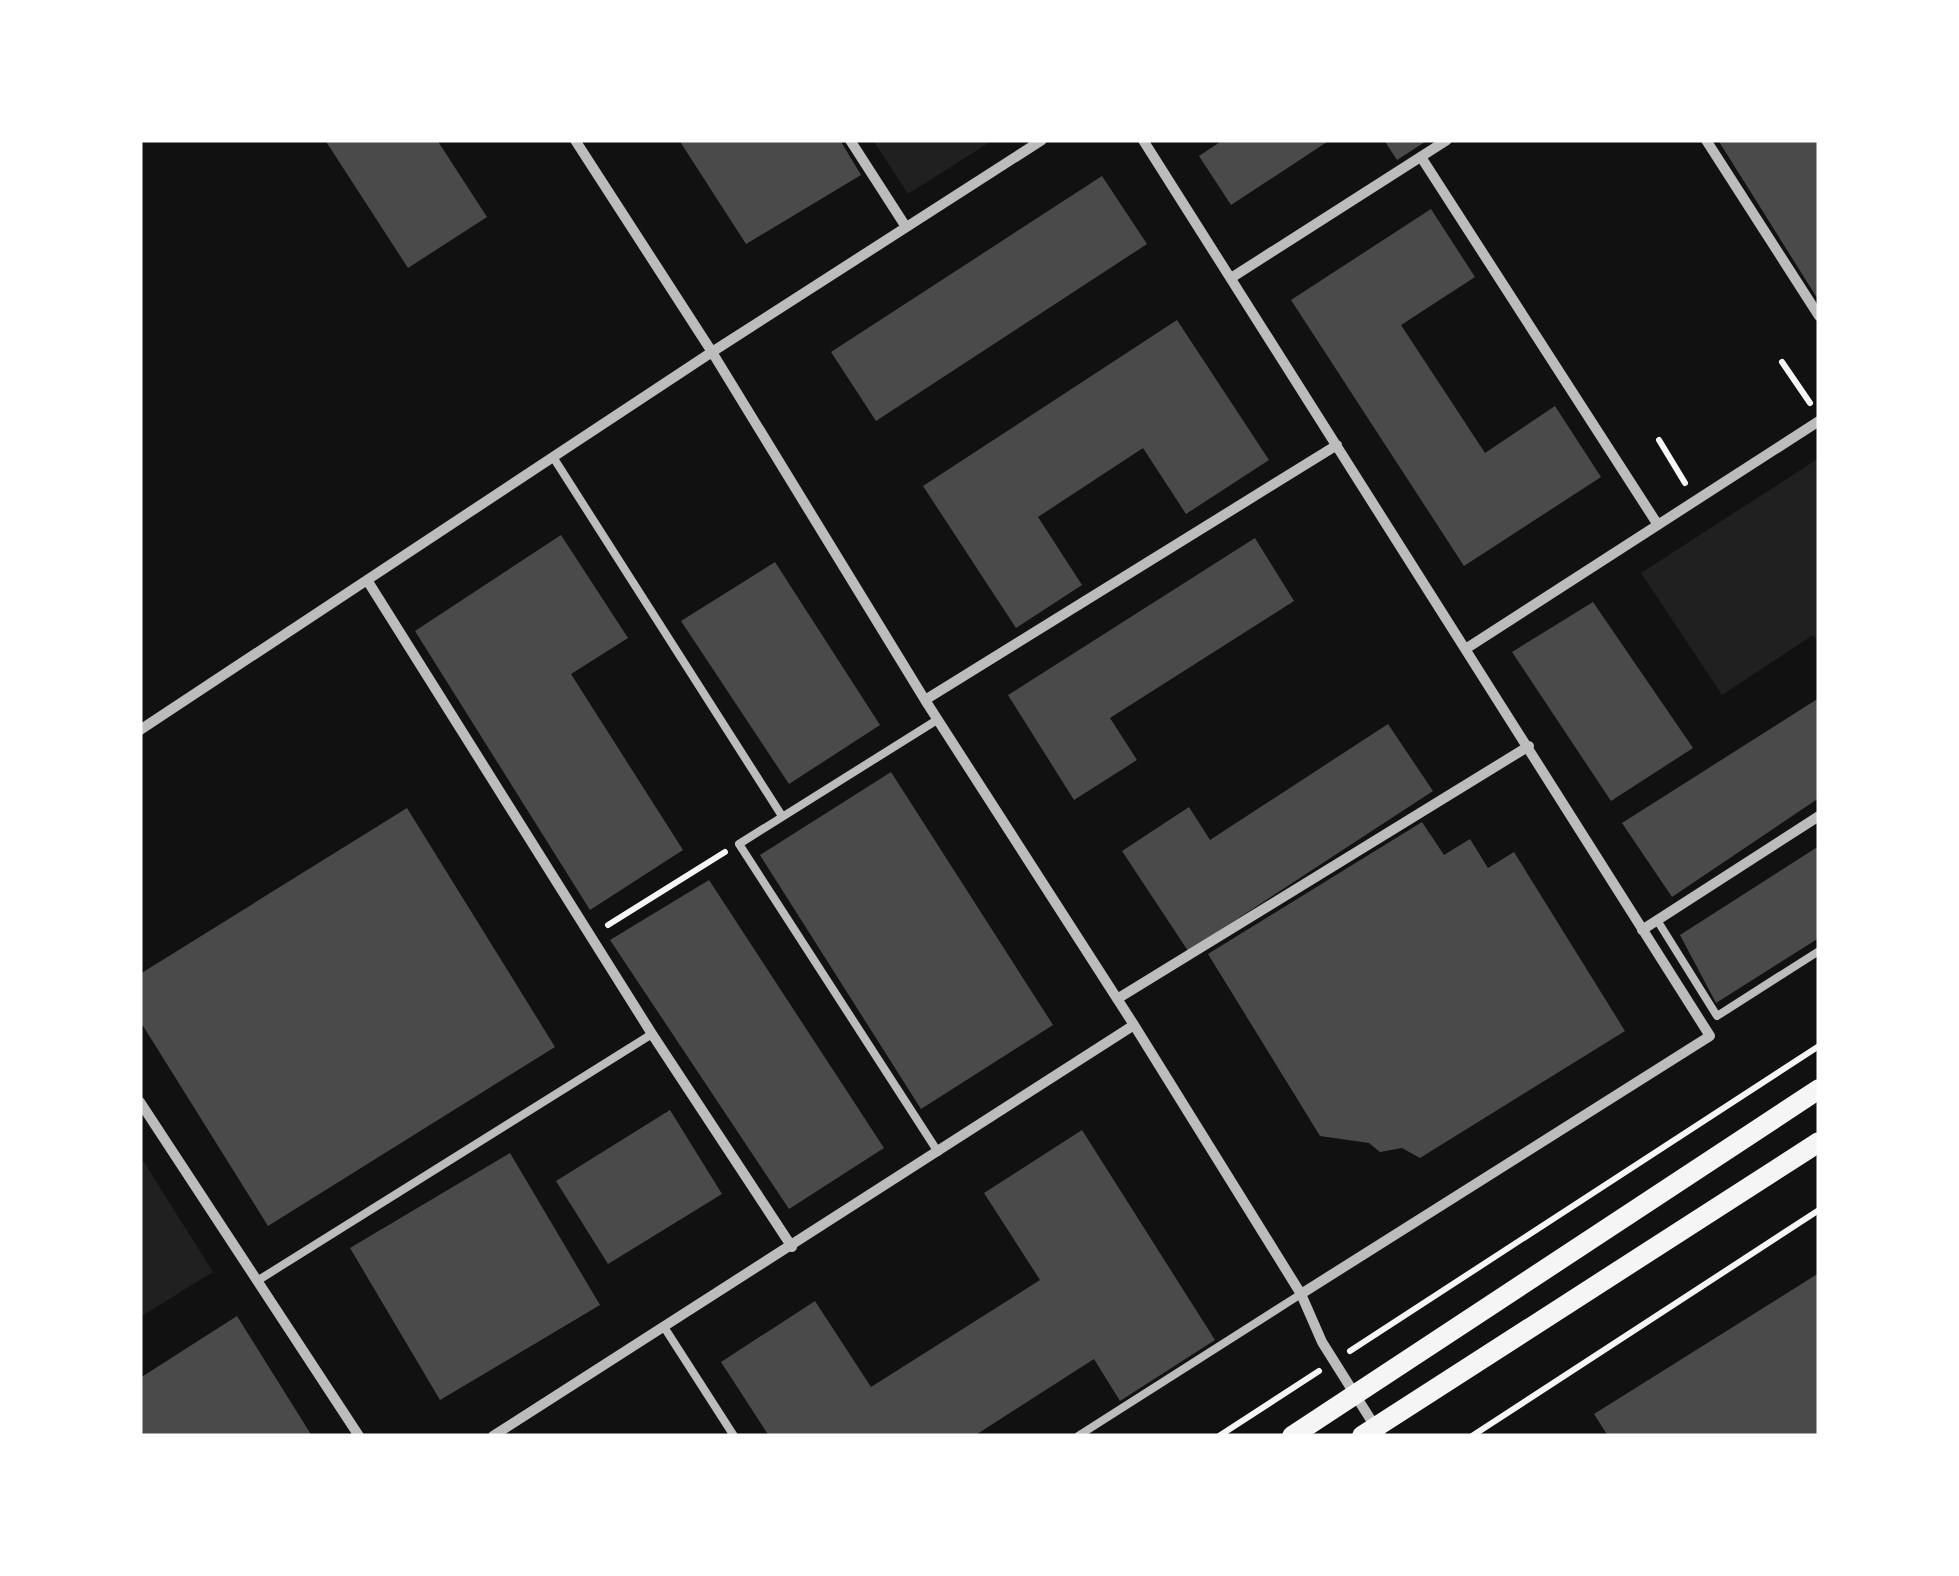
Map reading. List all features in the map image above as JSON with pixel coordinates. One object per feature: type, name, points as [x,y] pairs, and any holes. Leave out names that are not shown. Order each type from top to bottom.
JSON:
[{"type":"main road","points":[[1292,1436],[1819,1089]]},
{"type":"main road","points":[[1373,1433],[1819,1142]]},
{"type":"street","points":[[575,140],[712,352],[937,720],[1118,999],[1301,1294],[1373,1433]]},
{"type":"street","points":[[850,140],[906,227]]},
{"type":"street","points":[[140,730],[712,352],[1042,140]]},
{"type":"street","points":[[1142,140],[1710,1036],[1301,1294]]},
{"type":"street","points":[[1230,278],[1447,140]]},
{"type":"street","points":[[1706,140],[1819,316]]},
{"type":"street","points":[[1421,157],[1658,525]]},
{"type":"street","points":[[1467,648],[1819,418]]},
{"type":"street","points":[[925,700],[1337,445]]},
{"type":"street","points":[[367,580],[652,1034],[792,1246]]},
{"type":"street","points":[[1118,999],[1529,746]]},
{"type":"street","points":[[1642,930],[1819,816]]},
{"type":"street","points":[[493,1436],[1134,1025]]},
{"type":"street","points":[[140,1102],[359,1436]]},
{"type":"lane","points":[[553,457],[782,816]]},
{"type":"lane","points":[[937,720],[739,844],[938,1152]]},
{"type":"lane","points":[[1657,920],[1718,1016],[1819,951]]},
{"type":"lane","points":[[257,1281],[652,1034]]},
{"type":"lane","points":[[1078,1436],[1301,1294]]},
{"type":"lane","points":[[664,1327],[734,1436]]},
{"type":"path","points":[[1782,362],[1819,418]]},
{"type":"path","points":[[1660,440],[1696,501]]},
{"type":"path","points":[[590,936],[739,844]]},
{"type":"path","points":[[1219,1436],[1819,1046]]},
{"type":"path","points":[[1472,1436],[1819,1210]]},
{"type":"shaded area","points":[[873,140],[993,140],[908,194]]},
{"type":"shaded area","points":[[1819,458],[1819,643],[1813,635],[1722,695],[1641,573]]},
{"type":"shaded area","points":[[140,1156],[213,1272],[140,1317]]},
{"type":"building","points":[[325,140],[437,140],[487,217],[408,268]]},
{"type":"building","points":[[679,140],[840,140],[861,175],[746,244]]},
{"type":"building","points":[[1223,140],[1330,140],[1231,205],[1199,156]]},
{"type":"building","points":[[1384,140],[1428,140],[1397,160]]},
{"type":"building","points":[[1718,140],[1819,140],[1819,301]]},
{"type":"building","points":[[1102,176],[1147,244],[876,421],[831,352]]},
{"type":"building","points":[[1431,209],[1475,277],[1401,325],[1485,453],[1555,406],[1601,477],[1464,566],[1291,300]]},
{"type":"building","points":[[1177,320],[1269,460],[1186,514],[1143,448],[1038,517],[1082,585],[1016,628],[923,486]]},
{"type":"building","points":[[561,535],[628,638],[571,674],[683,850],[590,910],[415,631]]},
{"type":"building","points":[[1255,538],[1294,601],[1110,718],[1137,760],[1074,800],[1008,695]]},
{"type":"building","points":[[775,562],[880,725],[789,784],[681,621]]},
{"type":"building","points":[[1593,602],[1693,748],[1611,801],[1512,652]]},
{"type":"building","points":[[1819,698],[1819,798],[1672,897],[1622,823]]},
{"type":"building","points":[[1388,724],[1433,791],[1188,951],[1122,851],[1189,807],[1210,840]]},
{"type":"building","points":[[891,772],[1053,1025],[921,1109],[760,855]]},
{"type":"building","points":[[407,808],[555,1047],[268,1226],[140,1021],[140,974]]},
{"type":"building","points":[[1422,822],[1444,855],[1470,839],[1488,868],[1514,852],[1625,1031],[1420,1158],[1402,1148],[1380,1152],[1369,1143],[1320,1136],[1208,954]]},
{"type":"building","points":[[1819,846],[1819,938],[1716,1003],[1680,935]]},
{"type":"building","points":[[709,880],[884,1148],[789,1209],[610,940]]},
{"type":"building","points":[[670,1110],[722,1194],[608,1264],[556,1181]]},
{"type":"building","points":[[1082,1130],[1215,1340],[1120,1401],[1094,1359],[974,1436],[769,1436],[721,1362],[815,1301],[871,1387],[1040,1280],[984,1193]]},
{"type":"building","points":[[510,1153],[600,1305],[440,1400],[350,1248]]},
{"type":"building","points":[[1819,1273],[1819,1436],[1608,1436],[1594,1414]]},
{"type":"building","points":[[237,1316],[312,1436],[140,1436],[140,1378]]}]
